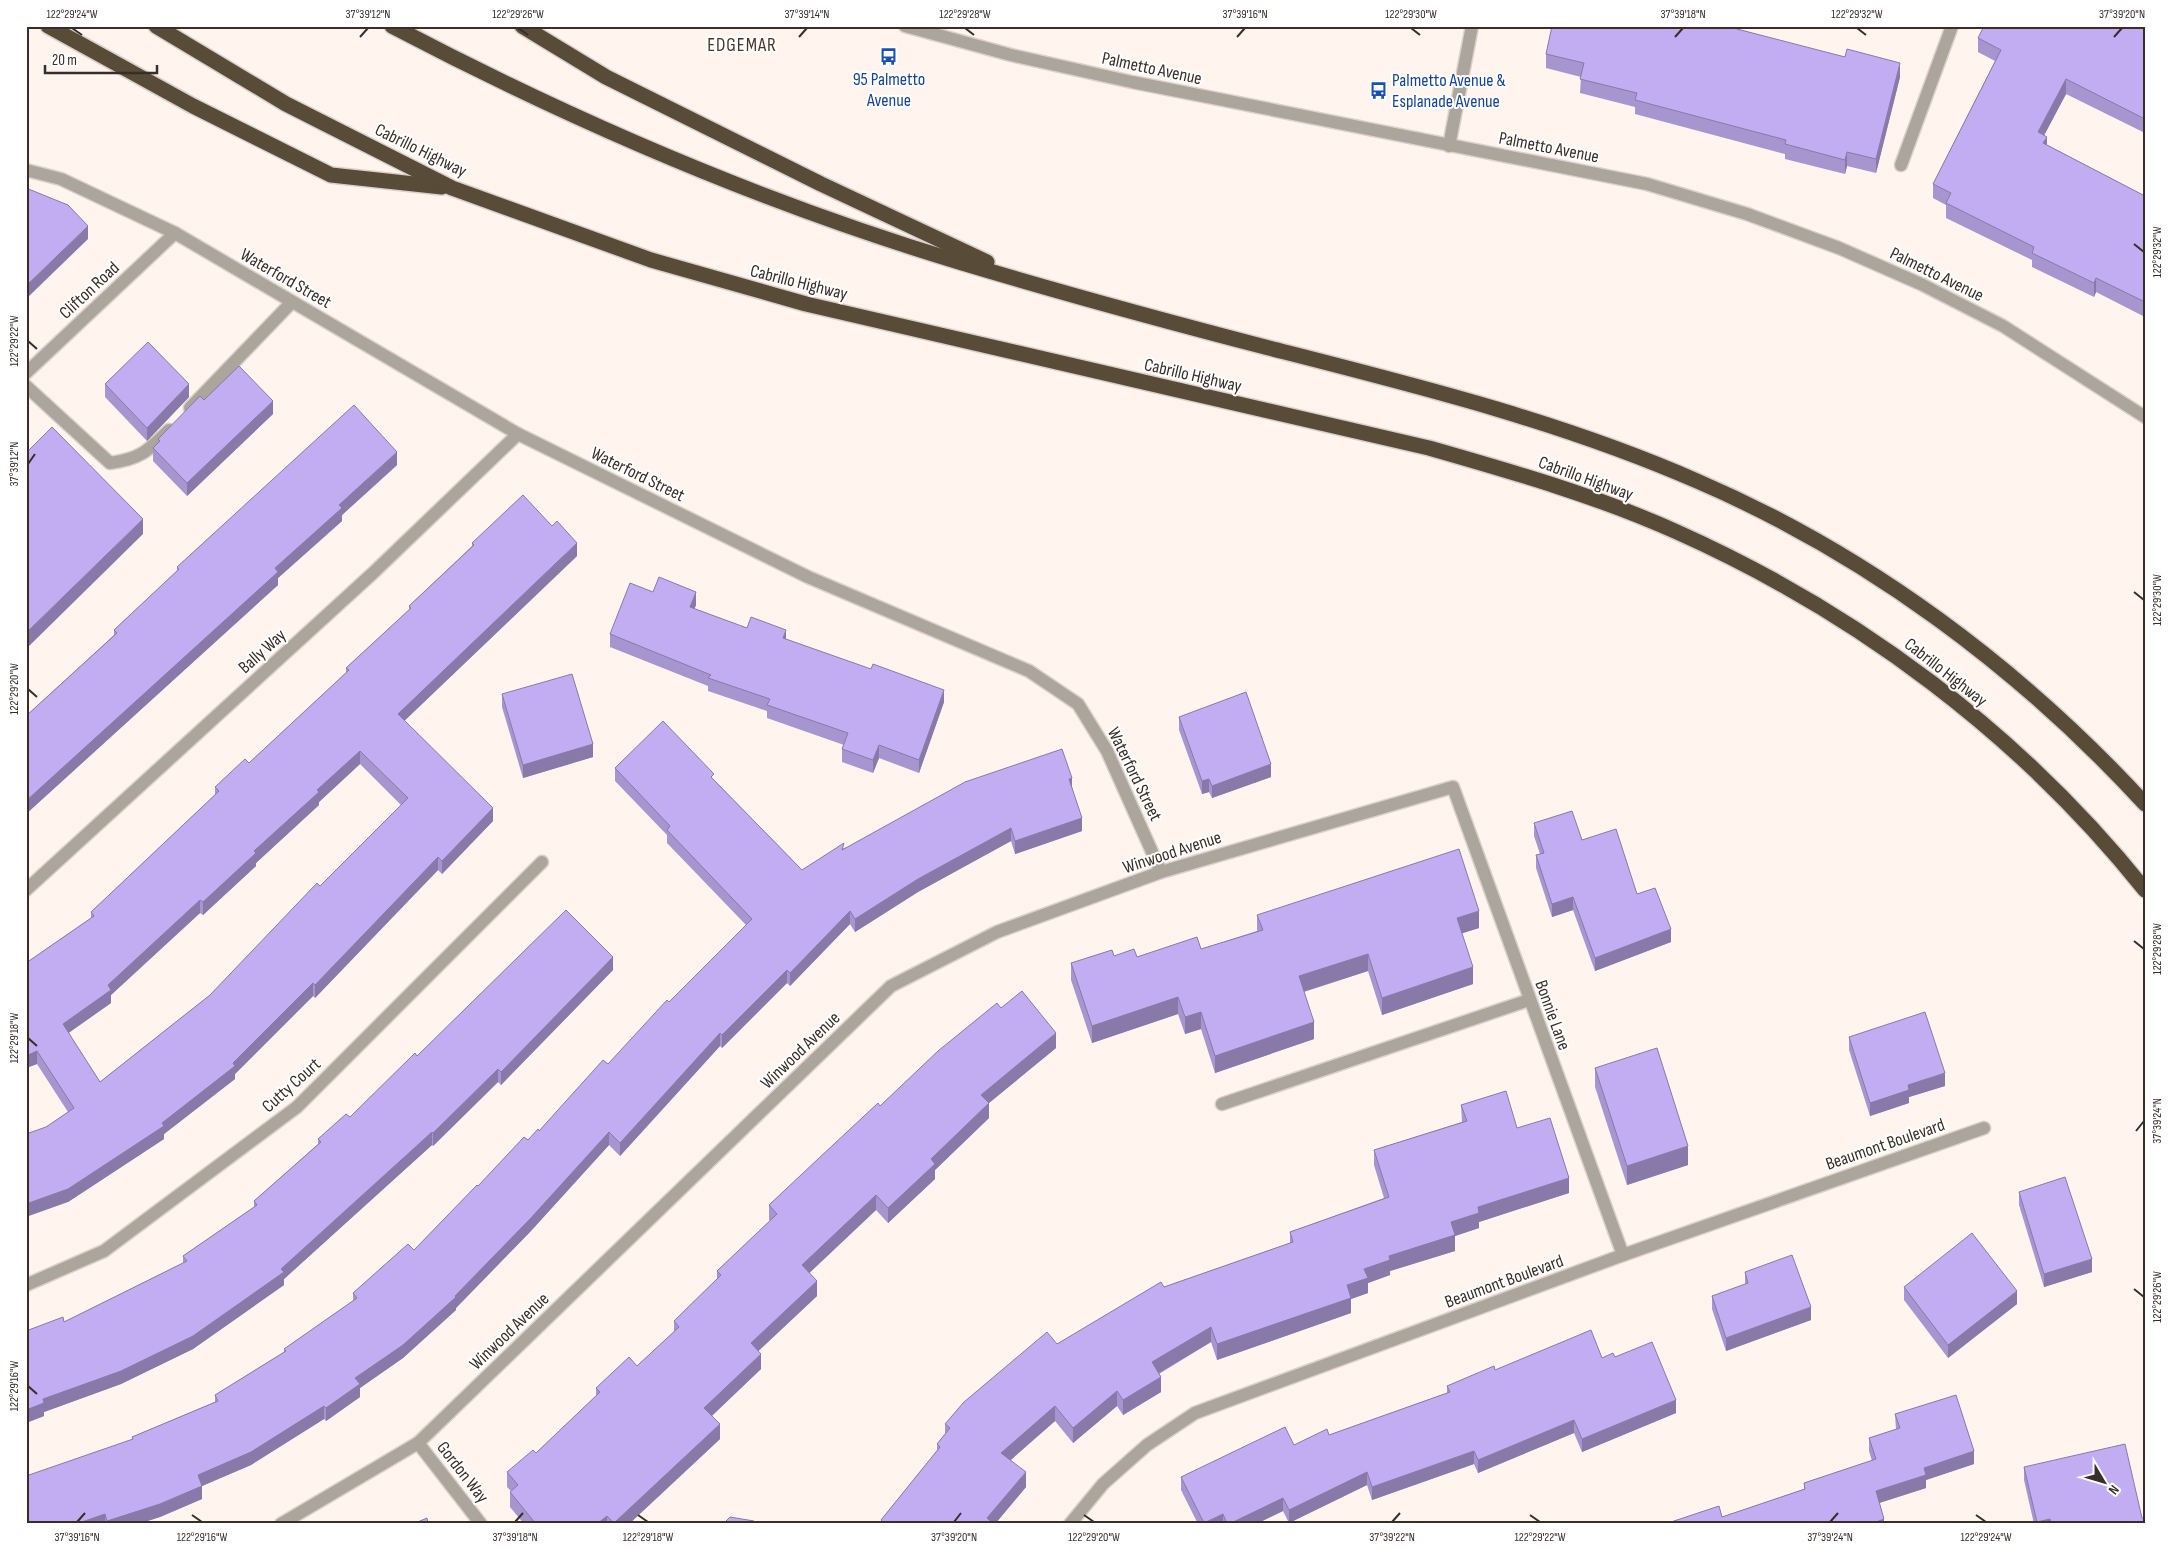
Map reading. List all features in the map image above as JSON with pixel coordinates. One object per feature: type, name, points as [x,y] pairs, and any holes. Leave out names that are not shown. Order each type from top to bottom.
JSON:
[{"type":"highway","points":[[48,26],[201,110],[331,175],[452,188]]},
{"type":"highway","name":"Cabrillo Highway","points":[[156,26],[286,104],[452,188],[652,260],[727,283],[806,304],[1428,448],[1587,497],[1676,532],[1744,564],[1811,602],[1876,642],[1942,690],[2005,742],[2062,795],[2115,852],[2145,890]]},
{"type":"highway","name":"Cabrillo Highway","points":[[392,26],[496,79],[578,117],[726,180],[876,236],[1033,284],[1462,399],[1616,448],[1707,485],[1770,515],[1839,554],[1906,596],[2041,700],[2101,756],[2145,804]]},
{"type":"highway","points":[[522,26],[606,77],[706,128],[1033,284]]},
{"type":"street","name":"Palmetto Avenue","points":[[905,26],[1011,55],[1122,80],[1647,184],[1747,214],[1839,248],[1923,285],[2003,326],[2145,417]]},
{"type":"street","points":[[1449,146],[1472,26]]},
{"type":"street","points":[[1900,165],[1952,26]]},
{"type":"street","name":"Waterford Street","points":[[26,170],[61,180],[175,233],[518,434],[808,577],[1029,671],[1078,704],[1107,751],[1161,872]]},
{"type":"street","name":"Clifton Road","points":[[26,373],[175,233]]},
{"type":"street","points":[[26,386],[110,463],[132,460],[152,447],[292,302]]},
{"type":"street","name":"Bally Way","points":[[26,890],[373,573],[518,434]]},
{"type":"street","name":"Winwood Avenue","points":[[281,1524],[418,1442],[891,986],[997,932],[1161,872],[1453,787]]},
{"type":"street","name":"Bonnie Lane","points":[[1453,787],[1623,1255]]},
{"type":"street","name":"Cutty Court","points":[[26,1285],[104,1251],[297,1106],[542,862]]},
{"type":"street","points":[[1222,1104],[1529,1000]]},
{"type":"street","name":"Beaumont Boulevard","points":[[1070,1524],[1103,1484],[1147,1445],[1195,1414],[1623,1255],[1984,1128]]},
{"type":"street","name":"Gordon Way","points":[[418,1442],[481,1524]]},
{"type":"building","points":[[1552,26],[1738,26],[1737,29],[1845,57],[1847,49],[1900,63],[1876,159],[1847,152],[1845,160],[1785,144],[1786,140],[1635,100],[1637,93],[1580,79],[1584,63],[1546,54]]},
{"type":"building","points":[[1984,26],[2145,26],[2145,119],[2066,79],[2038,132],[2047,137],[2043,143],[2145,196],[2145,302],[2096,278],[2094,283],[2032,253],[2034,247],[1946,203],[1951,193],[1933,184],[2001,50],[1978,38]]},
{"type":"building","points":[[26,188],[68,205],[88,226],[26,286]]},
{"type":"building","points":[[148,342],[189,384],[147,428],[105,384]]},
{"type":"building","points":[[239,366],[273,401],[187,483],[153,448],[160,441],[158,439],[200,396],[204,400]]},
{"type":"building","points":[[354,405],[397,452],[339,505],[342,508],[275,568],[278,572],[26,801],[26,716],[117,633],[114,630],[179,569],[177,567]]},
{"type":"building","points":[[52,427],[143,519],[26,633],[26,453]]},
{"type":"building","points":[[523,495],[552,526],[557,521],[577,543],[398,714],[493,808],[442,861],[438,857],[315,985],[313,983],[233,1063],[235,1066],[162,1123],[164,1126],[68,1189],[26,1204],[26,1134],[46,1127],[74,1108],[37,1051],[26,1056],[26,984],[29,983],[26,979],[26,963],[94,916],[91,912],[219,791],[215,787],[245,759],[249,763],[349,670],[346,668],[411,608],[409,606],[474,545],[472,543]],"holes":[[[360,751],[408,798],[320,886],[317,883],[210,995],[100,1082],[63,1024],[111,990],[108,985],[200,900],[203,902],[256,853],[254,851],[319,792],[317,790]]]},
{"type":"building","points":[[659,577],[696,592],[690,607],[747,628],[751,617],[786,630],[783,638],[871,669],[873,664],[944,690],[919,760],[879,745],[873,760],[842,749],[848,733],[767,705],[770,699],[708,678],[711,675],[610,634],[630,583],[653,592]]},
{"type":"building","points":[[572,674],[593,744],[523,765],[502,694]]},
{"type":"building","points":[[1246,692],[1271,764],[1212,786],[1209,779],[1202,781],[1179,717]]},
{"type":"building","points":[[663,721],[714,774],[711,777],[802,870],[844,843],[842,850],[965,782],[1062,749],[1072,778],[1069,779],[1082,818],[1015,841],[1011,828],[918,879],[855,919],[850,911],[790,973],[787,970],[722,1035],[720,1033],[620,1143],[609,1132],[456,1297],[403,1345],[355,1378],[360,1384],[326,1408],[324,1406],[251,1452],[198,1475],[202,1486],[160,1504],[107,1521],[105,1514],[76,1524],[26,1524],[26,1476],[133,1439],[132,1437],[218,1401],[215,1395],[286,1351],[284,1349],[357,1298],[353,1293],[408,1244],[414,1250],[524,1137],[528,1140],[538,1129],[539,1131],[603,1060],[608,1064],[667,1000],[669,1002],[752,919],[667,830],[670,826],[615,768]]},
{"type":"building","points":[[1572,811],[1582,840],[1616,829],[1637,894],[1655,888],[1671,929],[1595,958],[1573,897],[1552,904],[1536,855],[1544,853],[1534,823]]},
{"type":"building","points":[[1459,849],[1479,911],[1457,918],[1473,967],[1382,998],[1368,954],[1299,976],[1314,1022],[1215,1056],[1201,1012],[1185,1017],[1178,997],[1092,1026],[1071,963],[1112,950],[1114,956],[1134,949],[1137,957],[1197,937],[1201,949],[1263,930],[1257,915]]},
{"type":"building","points":[[566,910],[613,957],[501,1072],[498,1069],[433,1133],[281,1269],[284,1272],[193,1336],[121,1371],[43,1399],[44,1403],[26,1410],[26,1331],[63,1317],[64,1322],[187,1261],[183,1256],[257,1205],[254,1201],[321,1142],[318,1139],[346,1114],[350,1117],[415,1053],[417,1056]]},
{"type":"building","points":[[1022,991],[1056,1033],[981,1095],[989,1103],[931,1159],[935,1164],[888,1208],[876,1195],[802,1265],[817,1281],[751,1343],[761,1354],[704,1408],[720,1424],[614,1523],[607,1516],[597,1524],[536,1524],[510,1492],[518,1485],[507,1472],[533,1450],[536,1453],[600,1392],[596,1388],[629,1357],[637,1366],[679,1327],[674,1321],[721,1275],[717,1271],[777,1214],[769,1205],[818,1159],[878,1103],[880,1106],[938,1051],[997,1003],[1001,1008]]},
{"type":"building","points":[[1925,1012],[1945,1073],[1908,1085],[1909,1090],[1870,1103],[1849,1037]]},
{"type":"building","points":[[1657,1048],[1688,1146],[1627,1166],[1595,1068]]},
{"type":"building","points":[[1506,1091],[1517,1128],[1550,1118],[1569,1178],[1478,1207],[1479,1213],[1451,1222],[1455,1235],[1389,1256],[1390,1260],[1364,1269],[1368,1278],[1347,1285],[1351,1298],[1217,1344],[1211,1327],[1152,1362],[1161,1377],[1123,1400],[1117,1391],[1073,1428],[1055,1406],[1001,1453],[1026,1472],[987,1518],[994,1524],[885,1524],[881,1520],[940,1447],[937,1444],[950,1428],[945,1424],[964,1402],[1047,1332],[1057,1344],[1161,1282],[1164,1287],[1293,1242],[1290,1232],[1389,1197],[1374,1150],[1467,1121],[1461,1105]]},
{"type":"building","points":[[2065,1177],[2092,1259],[2044,1274],[2019,1192]]},
{"type":"building","points":[[1972,1233],[2017,1291],[1948,1345],[1904,1287]]},
{"type":"building","points":[[1792,1255],[1811,1307],[1726,1338],[1712,1296],[1748,1283],[1745,1272]]},
{"type":"building","points":[[1591,1330],[1602,1358],[1613,1353],[1615,1357],[1652,1342],[1676,1400],[1582,1439],[1574,1420],[1478,1460],[1474,1451],[1372,1487],[1367,1472],[1289,1510],[1283,1498],[1229,1524],[1227,1524],[1223,1514],[1204,1523],[1181,1477],[1285,1427],[1294,1445],[1327,1429],[1329,1435],[1450,1392],[1447,1386],[1494,1366],[1495,1370]]},
{"type":"building","points":[[1956,1395],[1974,1451],[1924,1468],[1926,1475],[1876,1491],[1884,1519],[1871,1524],[1665,1524],[1719,1506],[1722,1517],[1805,1489],[1804,1483],[1876,1459],[1869,1438],[1900,1428],[1895,1414]]},
{"type":"building","points":[[2125,1444],[2145,1524],[2051,1524],[2050,1519],[2037,1522],[2024,1467]]},
{"type":"building","points":[[730,1517],[754,1521],[756,1524],[723,1524]]},
{"type":"building","points":[[427,1518],[428,1524],[413,1524]]},
{"type":"place","name":"95 Palmetto Avenue","points":[[889,56]]},
{"type":"place","name":"Palmetto Avenue & Esplanade Avenue","points":[[1378,90]]},
{"type":"district","name":"EDGEMAR","points":[[742,44]]}]
